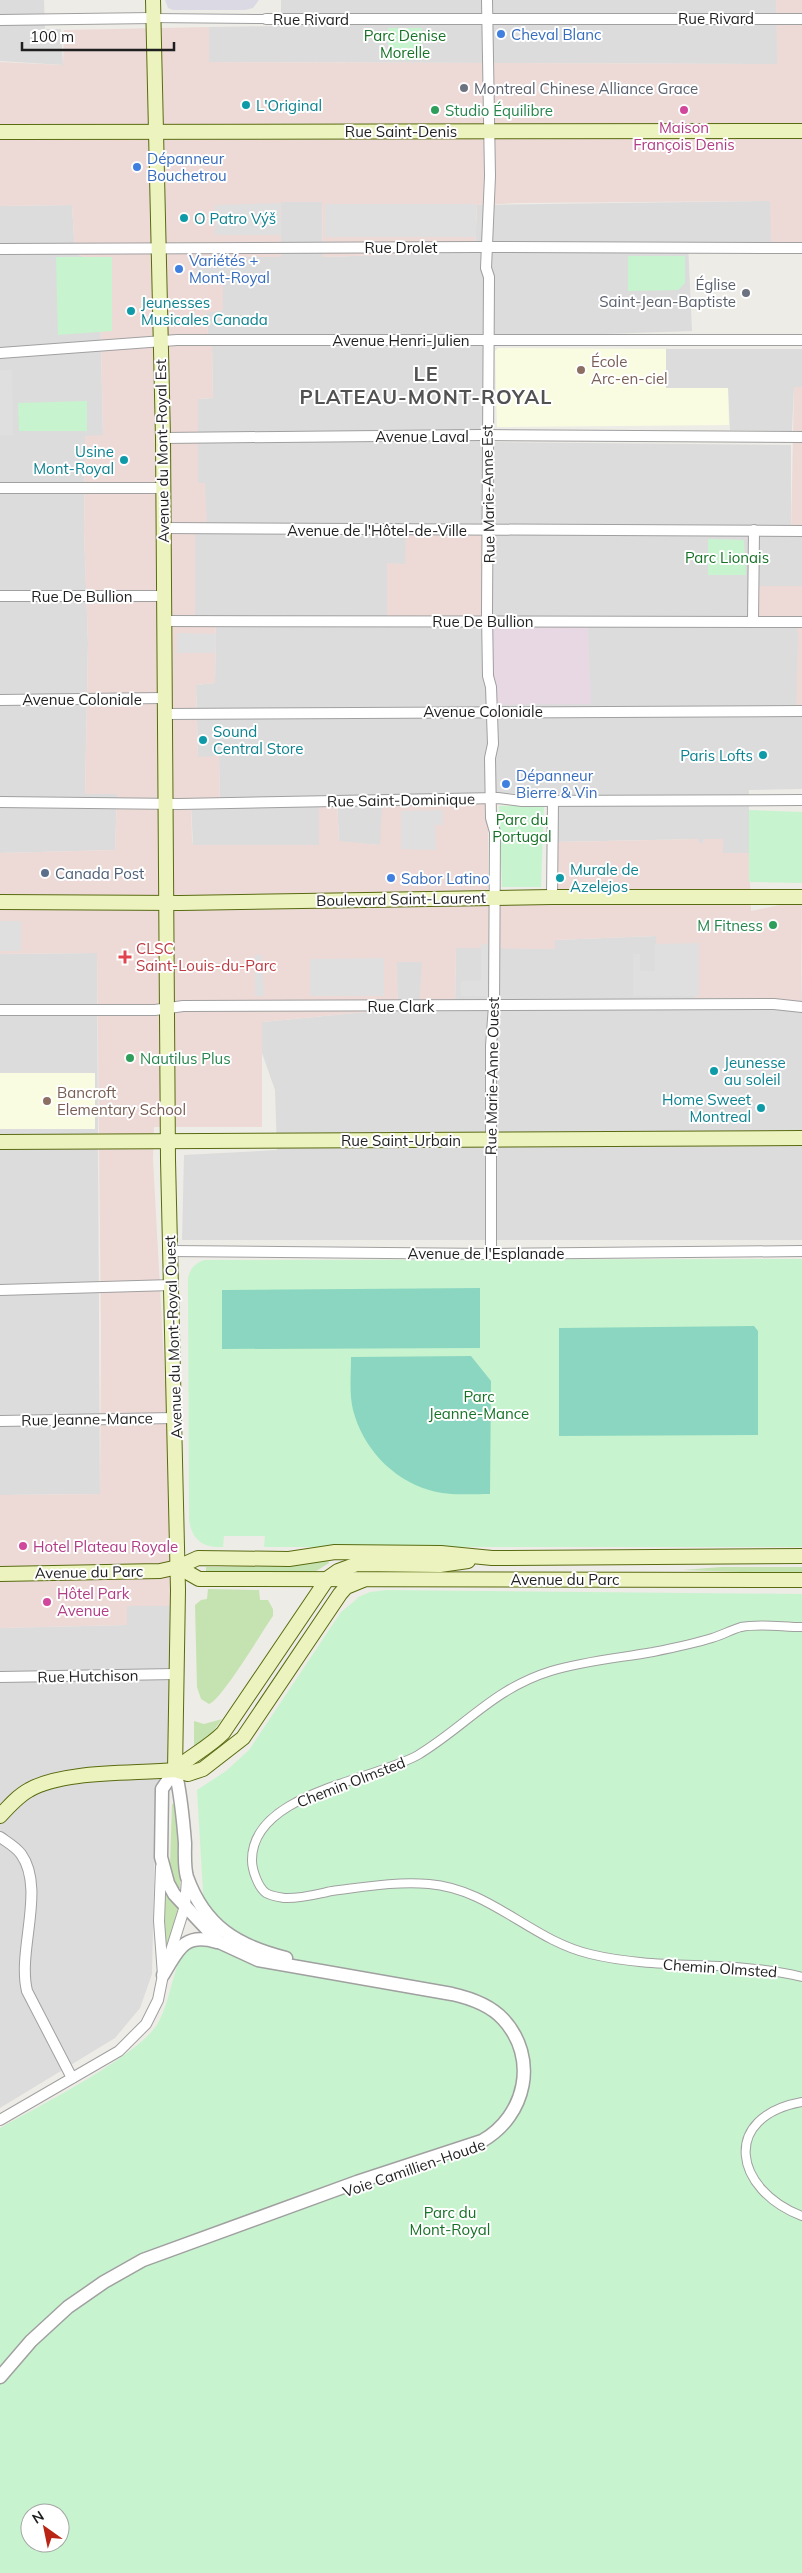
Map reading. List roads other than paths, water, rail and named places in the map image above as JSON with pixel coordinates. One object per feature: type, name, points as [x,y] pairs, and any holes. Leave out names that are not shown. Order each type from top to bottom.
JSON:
[{"type":"main road","name":"Avenue du Mont-Royal Est","points":[[153,0],[163,438],[166,903]]},
{"type":"main road","name":"Rue Saint-Denis","points":[[0,132],[802,131]]},
{"type":"main road","name":"Boulevard Saint-Laurent","points":[[0,902],[166,903],[552,897],[802,897]]},
{"type":"main road","name":"Avenue du Mont-Royal Ouest","points":[[166,903],[168,1141],[178,1567],[175,1770]]},
{"type":"main road","name":"Rue Saint-Urbain","points":[[0,1142],[802,1138]]},
{"type":"main road","name":"Avenue du Parc","points":[[0,1574],[160,1571],[178,1567],[198,1558],[289,1560],[335,1552],[441,1553],[492,1558],[802,1556]]},
{"type":"main road","name":"Avenue du Parc","points":[[328,1578],[338,1571],[357,1564],[440,1565],[492,1558]]},
{"type":"main road","name":"Avenue du Parc","points":[[178,1567],[199,1578],[802,1580]]},
{"type":"main road","points":[[175,1770],[188,1757],[208,1747],[223,1733],[328,1578]]},
{"type":"main road","points":[[0,1816],[23,1794],[47,1782],[84,1776],[175,1770],[188,1774],[203,1769],[243,1738],[340,1594],[354,1583],[368,1578]]},
{"type":"street","name":"Rue Marie-Anne Est","points":[[487,0],[490,131],[487,247],[489,340],[487,621],[488,676],[491,687],[492,711],[491,818],[495,832],[495,898]]},
{"type":"street","name":"Rue Rivard","points":[[0,20],[153,18],[802,19]]},
{"type":"street","name":"Rue Drolet","points":[[0,249],[802,248]]},
{"type":"street","name":"Avenue Henri-Julien","points":[[0,353],[33,352],[76,346],[161,342],[802,340]]},
{"type":"street","name":"Avenue Laval","points":[[163,438],[487,435],[802,437]]},
{"type":"street","points":[[0,488],[163,488]]},
{"type":"street","name":"Avenue de l'Hôtel-de-Ville","points":[[163,528],[802,531]]},
{"type":"street","points":[[753,621],[754,530]]},
{"type":"street","name":"Rue De Bullion","points":[[0,596],[163,596]]},
{"type":"street","name":"Rue De Bullion","points":[[163,621],[802,622]]},
{"type":"street","name":"Avenue Coloniale","points":[[0,700],[164,698]]},
{"type":"street","name":"Avenue Coloniale","points":[[164,714],[802,711]]},
{"type":"street","name":"Rue Saint-Dominique","points":[[0,802],[165,803],[492,798],[553,800],[802,800]]},
{"type":"street","points":[[552,897],[553,800]]},
{"type":"street","name":"Rue Marie-Anne Ouest","points":[[491,1254],[491,1046],[494,1006],[495,898]]},
{"type":"street","name":"Rue Clark","points":[[0,1010],[167,1009],[182,1006],[774,1004],[802,1007]]},
{"type":"street","name":"Avenue de l'Esplanade","points":[[170,1251],[491,1254],[802,1251]]},
{"type":"street","points":[[0,1290],[172,1285]]},
{"type":"street","name":"Rue Jeanne-Mance","points":[[0,1421],[175,1418]]},
{"type":"street","name":"Chemin Olmsted","points":[[802,1627],[740,1628],[693,1643],[573,1665],[525,1681],[500,1693],[451,1732],[416,1756],[400,1764],[305,1798],[282,1811],[262,1828],[253,1848],[252,1858],[256,1876],[262,1888],[273,1896],[296,1897],[406,1883],[442,1885],[483,1898],[544,1936],[590,1954],[652,1964],[737,1966],[802,1976]]},
{"type":"street","name":"Rue Hutchison","points":[[0,1677],[176,1674]]},
{"type":"street","points":[[0,2120],[119,2051],[141,2031],[155,2010],[163,1975],[185,1906],[187,1876],[182,1808],[175,1770]]},
{"type":"street","name":"Voie Camillien-Houde","points":[[0,2377],[31,2341],[68,2307],[104,2282],[134,2265],[183,2244],[299,2202],[482,2141],[502,2126],[516,2106],[524,2080],[521,2052],[510,2028],[487,2007],[473,2000],[452,1994],[258,1960],[219,1942],[170,1889],[161,1856],[162,1789],[175,1770]]},
{"type":"street","points":[[0,1837],[21,1853],[29,1868],[32,1892],[23,1976],[27,1991],[72,2078]]},
{"type":"street","points":[[161,1856],[159,1921],[163,1975]]},
{"type":"street","name":"Voie Camillien-Houde","points":[[0,2385],[25,2355],[60,2321],[94,2295],[134,2270],[177,2251],[368,2184],[485,2146],[510,2127],[526,2101],[532,2075],[528,2052],[518,2028],[503,2009],[483,1998],[462,1990],[305,1962],[240,1943],[216,1926],[206,1912],[187,1876]]},
{"type":"street","points":[[163,1975],[177,1950],[184,1944],[202,1938],[219,1942]]},
{"type":"street","points":[[802,2102],[780,2107],[762,2118],[748,2140],[745,2157],[749,2173],[765,2193],[780,2205],[802,2216]]},
{"type":"place","name":"Cheval Blanc","points":[[501,34]]},
{"type":"place","name":"Montreal Chinese Alliance Grace","points":[[464,88]]},
{"type":"place","name":"L'Original","points":[[246,105]]},
{"type":"place","name":"Studio Équilibre","points":[[435,110]]},
{"type":"place","name":"Maison François Denis","points":[[684,110]]},
{"type":"place","name":"Dépanneur Bouchetrou","points":[[137,167]]},
{"type":"place","name":"O Patro Výš","points":[[184,218]]},
{"type":"place","name":"Variétés + Mont-Royal","points":[[179,269]]},
{"type":"place","name":"Église Saint-Jean-Baptiste","points":[[746,293]]},
{"type":"place","name":"Jeunesses Musicales Canada","points":[[131,311]]},
{"type":"place","name":"École Arc-en-ciel","points":[[581,370]]},
{"type":"place","name":"Usine Mont-Royal","points":[[124,460]]},
{"type":"place","name":"Sound Central Store","points":[[203,740]]},
{"type":"place","name":"Paris Lofts","points":[[763,755]]},
{"type":"place","name":"Dépanneur Bierre & Vin","points":[[506,784]]},
{"type":"place","name":"Canada Post","points":[[45,873]]},
{"type":"place","name":"Sabor Latino","points":[[391,878]]},
{"type":"place","name":"Murale de Azelejos","points":[[560,878]]},
{"type":"place","name":"M Fitness","points":[[773,925]]},
{"type":"place","name":"CLSC Saint-Louis-du-Parc","points":[[125,957]]},
{"type":"place","name":"Nautilus Plus","points":[[130,1058]]},
{"type":"place","name":"Jeunesse au soleil","points":[[714,1071]]},
{"type":"place","name":"Bancroft Elementary School","points":[[47,1101]]},
{"type":"place","name":"Home Sweet Montreal","points":[[761,1108]]},
{"type":"place","name":"Hotel Plateau Royale","points":[[23,1546]]},
{"type":"place","name":"Hôtel Park Avenue","points":[[47,1602]]},
{"type":"district","name":"LE PLATEAU-MONT-ROYAL","points":[[426,384]]},
{"type":"park label","name":"Parc Denise Morelle","points":[[405,44]]},
{"type":"park label","name":"Parc Lionais","points":[[727,557]]},
{"type":"park label","name":"Parc du Portugal","points":[[522,828]]},
{"type":"park label","name":"Parc Jeanne-Mance","points":[[479,1404]]},
{"type":"park label","name":"Parc du Mont-Royal","points":[[450,2220]]}]
